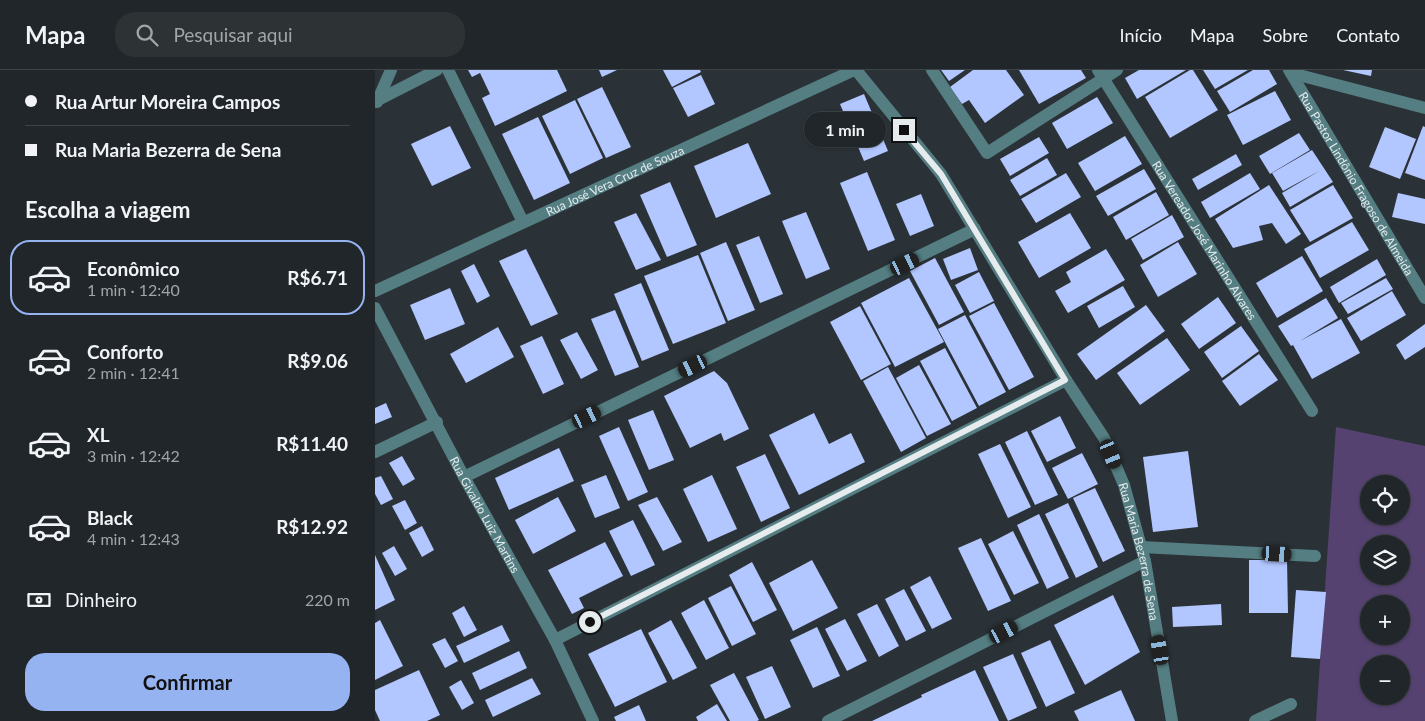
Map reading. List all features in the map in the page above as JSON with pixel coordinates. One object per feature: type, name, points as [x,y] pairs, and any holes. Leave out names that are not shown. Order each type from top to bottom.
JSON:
[{"type":"street","points":[[377,103],[391,70]]},
{"type":"street","points":[[377,103],[437,70]]},
{"type":"street","points":[[448,70],[523,222]]},
{"type":"street","name":"Rua José Vera Cruz de Souza","points":[[375,291],[855,70]]},
{"type":"street","name":"Rua Maria Bezerra de Sena","points":[[855,70],[941,174],[1065,380],[1104,438],[1124,485],[1145,561],[1172,721]]},
{"type":"street","points":[[932,70],[987,153],[1101,74],[1117,70]]},
{"type":"street","points":[[1290,72],[1425,108]]},
{"type":"street","name":"Rua Pastor Lindônio Fragoso de Almeida","points":[[1290,72],[1425,298]]},
{"type":"street","name":"Rua Vereador José Marinho Alvares","points":[[1101,74],[1313,411]]},
{"type":"street","points":[[464,477],[975,229]]},
{"type":"street","name":"Rua Givaldo Luiz Martins","points":[[375,308],[437,422],[464,477],[555,640],[593,721]]},
{"type":"street","points":[[555,640],[1065,380]]},
{"type":"street","points":[[375,452],[437,422]]},
{"type":"street","points":[[1141,547],[1315,556]]},
{"type":"street","points":[[828,721],[1145,561]]},
{"type":"street","points":[[1255,721],[1291,704]]},
{"type":"shaded area","points":[[1336,427],[1425,446],[1425,721],[1316,721]]},
{"type":"building","points":[[468,70],[557,70],[567,91],[495,126],[482,98],[490,94],[480,73],[472,77]]},
{"type":"building","points":[[599,70],[617,70],[602,77]]},
{"type":"building","points":[[663,70],[700,70],[701,72],[672,87]]},
{"type":"building","points":[[941,70],[965,70],[949,81]]},
{"type":"building","points":[[973,70],[1006,70],[1024,95],[985,123],[969,100],[962,104],[950,87]]},
{"type":"building","points":[[1019,70],[1081,70],[1086,78],[1039,104]]},
{"type":"building","points":[[1139,70],[1186,70],[1137,99],[1125,78]]},
{"type":"building","points":[[1193,70],[1218,110],[1170,138],[1145,97]]},
{"type":"building","points":[[1203,70],[1248,70],[1215,89]]},
{"type":"building","points":[[1253,70],[1269,70],[1277,84],[1230,112],[1217,91]]},
{"type":"building","points":[[1343,70],[1372,70],[1371,76]]},
{"type":"building","points":[[701,75],[715,104],[688,117],[673,88]]},
{"type":"building","points":[[602,87],[631,147],[606,158],[577,99]]},
{"type":"building","points":[[1275,91],[1291,120],[1243,145],[1227,115]]},
{"type":"building","points":[[864,94],[888,151],[864,161],[840,104]]},
{"type":"building","points":[[1097,97],[1113,123],[1067,149],[1052,123]]},
{"type":"building","points":[[575,100],[603,158],[570,174],[542,116]]},
{"type":"building","points":[[538,117],[570,183],[534,200],[502,134]]},
{"type":"building","points":[[450,126],[471,168],[432,186],[411,144]]},
{"type":"building","points":[[1423,126],[1425,127],[1425,180],[1405,173]]},
{"type":"building","points":[[1385,127],[1416,139],[1400,179],[1369,167]]},
{"type":"building","points":[[1299,133],[1310,150],[1270,174],[1259,156]]},
{"type":"building","points":[[1125,136],[1142,164],[1095,191],[1078,163]]},
{"type":"building","points":[[1039,137],[1049,153],[1010,176],[1000,159]]},
{"type":"building","points":[[748,143],[771,194],[716,218],[694,166]]},
{"type":"building","points":[[1312,150],[1333,182],[1290,207],[1282,193],[1321,170],[1283,191],[1272,173]]},
{"type":"building","points":[[1236,154],[1242,165],[1198,190],[1192,179]]},
{"type":"building","points":[[1047,158],[1057,175],[1020,196],[1010,180]]},
{"type":"building","points":[[1144,169],[1156,189],[1108,216],[1096,196]]},
{"type":"building","points":[[867,172],[895,240],[868,251],[840,183]]},
{"type":"building","points":[[1066,173],[1081,197],[1036,223],[1021,199]]},
{"type":"building","points":[[1250,173],[1260,189],[1210,218],[1201,202]]},
{"type":"building","points":[[670,182],[697,245],[667,257],[640,195]]},
{"type":"building","points":[[1269,185],[1301,234],[1286,244],[1272,223],[1259,226],[1263,240],[1233,248],[1215,219]]},
{"type":"building","points":[[1333,185],[1353,218],[1310,242],[1290,210]]},
{"type":"building","points":[[1156,192],[1169,215],[1126,240],[1113,217]]},
{"type":"building","points":[[1398,193],[1425,199],[1425,224],[1392,217]]},
{"type":"building","points":[[921,194],[934,226],[910,236],[896,204]]},
{"type":"building","points":[[806,212],[830,269],[806,279],[782,221]]},
{"type":"building","points":[[636,213],[661,260],[636,270],[614,222]]},
{"type":"building","points":[[1070,213],[1091,248],[1039,278],[1018,242]]},
{"type":"building","points":[[1172,215],[1184,237],[1143,260],[1131,239]]},
{"type":"building","points":[[1352,222],[1369,250],[1320,278],[1304,249]]},
{"type":"building","points":[[759,236],[783,294],[760,303],[736,245]]},
{"type":"building","points":[[726,242],[755,310],[728,321],[700,253]]},
{"type":"building","points":[[1178,242],[1197,274],[1158,297],[1140,265]]},
{"type":"building","points":[[970,248],[978,270],[951,280],[943,259]]},
{"type":"building","points":[[526,249],[558,314],[531,326],[499,261]]},
{"type":"building","points":[[1106,249],[1125,280],[1068,313],[1055,291],[1071,282],[1066,272]]},
{"type":"building","points":[[698,255],[726,323],[673,344],[644,276]]},
{"type":"building","points":[[1302,256],[1323,291],[1277,318],[1256,283]]},
{"type":"building","points":[[935,258],[964,312],[939,325],[910,271]]},
{"type":"building","points":[[1377,259],[1386,275],[1339,303],[1330,287]]},
{"type":"building","points":[[474,264],[490,296],[477,303],[461,271]]},
{"type":"building","points":[[979,272],[994,301],[970,313],[955,285]]},
{"type":"building","points":[[909,278],[944,342],[895,367],[861,303]]},
{"type":"building","points":[[1386,278],[1393,289],[1348,314],[1341,303]]},
{"type":"building","points":[[641,283],[669,350],[642,361],[614,294]]},
{"type":"building","points":[[1123,286],[1135,307],[1099,328],[1087,306]]},
{"type":"building","points":[[450,288],[465,324],[425,340],[410,305]]},
{"type":"building","points":[[1392,291],[1406,315],[1361,341],[1347,318]]},
{"type":"building","points":[[1218,297],[1236,323],[1199,349],[1181,324]]},
{"type":"building","points":[[1326,298],[1338,318],[1300,341],[1341,319],[1360,353],[1312,379],[1293,345],[1291,346],[1278,326]]},
{"type":"building","points":[[994,303],[1034,377],[1009,390],[969,316]]},
{"type":"building","points":[[1146,305],[1165,331],[1096,380],[1077,354]]},
{"type":"building","points":[[860,306],[891,364],[861,380],[830,322]]},
{"type":"building","points":[[615,310],[639,367],[615,376],[591,319]]},
{"type":"building","points":[[965,315],[1006,392],[979,406],[938,329]]},
{"type":"building","points":[[1425,324],[1425,347],[1405,360],[1396,345]]},
{"type":"building","points":[[1241,326],[1259,351],[1222,378],[1204,352]]},
{"type":"building","points":[[498,327],[514,357],[466,383],[450,354]]},
{"type":"building","points":[[577,332],[598,370],[581,379],[560,340]]},
{"type":"building","points":[[542,336],[564,384],[543,394],[520,346]]},
{"type":"building","points":[[1167,338],[1190,370],[1140,405],[1117,373]]},
{"type":"building","points":[[945,348],[977,408],[952,421],[920,361]]},
{"type":"building","points":[[1259,354],[1278,380],[1240,406],[1222,381]]},
{"type":"building","points":[[919,365],[951,424],[927,436],[896,378]]},
{"type":"building","points":[[888,367],[926,438],[901,452],[863,381]]},
{"type":"building","points":[[714,371],[727,383],[749,429],[724,441],[721,433],[690,448],[664,396]]},
{"type":"building","points":[[386,403],[392,417],[375,424],[375,408]]},
{"type":"building","points":[[653,410],[674,460],[649,470],[628,420]]},
{"type":"building","points":[[814,413],[829,444],[851,433],[865,462],[799,495],[769,435]]},
{"type":"building","points":[[1060,416],[1076,448],[1047,462],[1031,431]]},
{"type":"building","points":[[619,427],[648,492],[628,501],[599,436]]},
{"type":"building","points":[[1027,431],[1058,495],[1035,505],[1005,442]]},
{"type":"building","points":[[1000,444],[1031,507],[1008,518],[978,454]]},
{"type":"building","points":[[559,448],[574,481],[509,510],[495,478]]},
{"type":"building","points":[[1188,451],[1198,527],[1153,532],[1143,457]]},
{"type":"building","points":[[1082,453],[1098,484],[1068,499],[1052,468]]},
{"type":"building","points":[[765,454],[790,508],[761,522],[736,467]]},
{"type":"building","points":[[402,456],[415,479],[403,486],[389,463]]},
{"type":"building","points":[[606,475],[620,508],[595,518],[581,485]]},
{"type":"building","points":[[712,475],[737,529],[708,542],[683,489]]},
{"type":"building","points":[[381,476],[393,499],[381,505],[375,494],[375,478]]},
{"type":"building","points":[[1095,488],[1125,551],[1103,562],[1073,498]]},
{"type":"building","points":[[558,497],[576,531],[533,554],[515,520]]},
{"type":"building","points":[[657,497],[682,542],[663,551],[638,505]]},
{"type":"building","points":[[405,500],[417,523],[405,530],[392,506]]},
{"type":"building","points":[[1068,503],[1098,567],[1076,578],[1045,514]]},
{"type":"building","points":[[1039,514],[1069,578],[1047,589],[1017,525]]},
{"type":"building","points":[[633,520],[655,565],[631,576],[609,531]]},
{"type":"building","points":[[422,526],[434,550],[422,557],[409,533]]},
{"type":"building","points":[[1013,531],[1039,583],[1014,595],[988,544]]},
{"type":"building","points":[[981,538],[1011,601],[988,611],[958,548]]},
{"type":"building","points":[[605,542],[623,576],[579,598],[584,608],[572,614],[548,570]]},
{"type":"building","points":[[394,546],[407,569],[395,576],[382,553]]},
{"type":"building","points":[[375,555],[395,600],[375,610]]},
{"type":"building","points":[[812,560],[838,608],[793,631],[769,583]]},
{"type":"building","points":[[1249,560],[1287,560],[1288,613],[1249,613]]},
{"type":"building","points":[[752,562],[777,610],[753,622],[729,575]]},
{"type":"building","points":[[930,576],[952,619],[932,629],[910,587]]},
{"type":"building","points":[[731,586],[756,634],[732,646],[708,598]]},
{"type":"building","points":[[904,589],[926,631],[906,641],[885,599]]},
{"type":"building","points":[[1296,590],[1326,592],[1320,659],[1291,657]]},
{"type":"building","points":[[1113,595],[1140,652],[1085,685],[1054,625]]},
{"type":"building","points":[[704,600],[729,648],[706,660],[681,613]]},
{"type":"building","points":[[877,604],[899,646],[879,657],[857,614]]},
{"type":"building","points":[[1221,604],[1222,625],[1173,627],[1172,607]]},
{"type":"building","points":[[464,606],[477,630],[464,637],[452,613]]},
{"type":"building","points":[[845,619],[867,661],[847,671],[825,629]]},
{"type":"building","points":[[380,620],[403,666],[375,680],[375,623]]},
{"type":"building","points":[[671,620],[697,668],[673,680],[648,633]]},
{"type":"building","points":[[502,625],[510,641],[464,663],[456,646]]},
{"type":"building","points":[[817,627],[840,676],[813,688],[790,640]]},
{"type":"building","points":[[641,629],[667,682],[615,707],[588,654]]},
{"type":"building","points":[[445,638],[458,661],[445,668],[432,644]]},
{"type":"building","points":[[1050,640],[1075,693],[1046,707],[1021,653]]},
{"type":"building","points":[[519,651],[527,668],[480,690],[472,673]]},
{"type":"building","points":[[1013,654],[1037,708],[1008,721],[983,667]]},
{"type":"building","points":[[772,666],[791,707],[765,719],[746,677]]},
{"type":"building","points":[[419,670],[440,715],[427,721],[380,721],[375,710],[375,690]]},
{"type":"building","points":[[975,670],[999,721],[872,721],[922,697],[921,695]]},
{"type":"building","points":[[734,673],[759,720],[730,721],[710,685]]},
{"type":"building","points":[[532,678],[541,694],[493,717],[485,700]]},
{"type":"building","points":[[461,680],[474,703],[462,710],[449,687]]},
{"type":"building","points":[[1121,690],[1135,721],[1079,721],[1074,711]]},
{"type":"building","points":[[717,704],[727,721],[698,721],[696,717]]},
{"type":"building","points":[[639,705],[646,721],[616,721],[614,717]]},
{"type":"route","points":[[590,622],[1065,380],[941,174],[904,130]]}]
